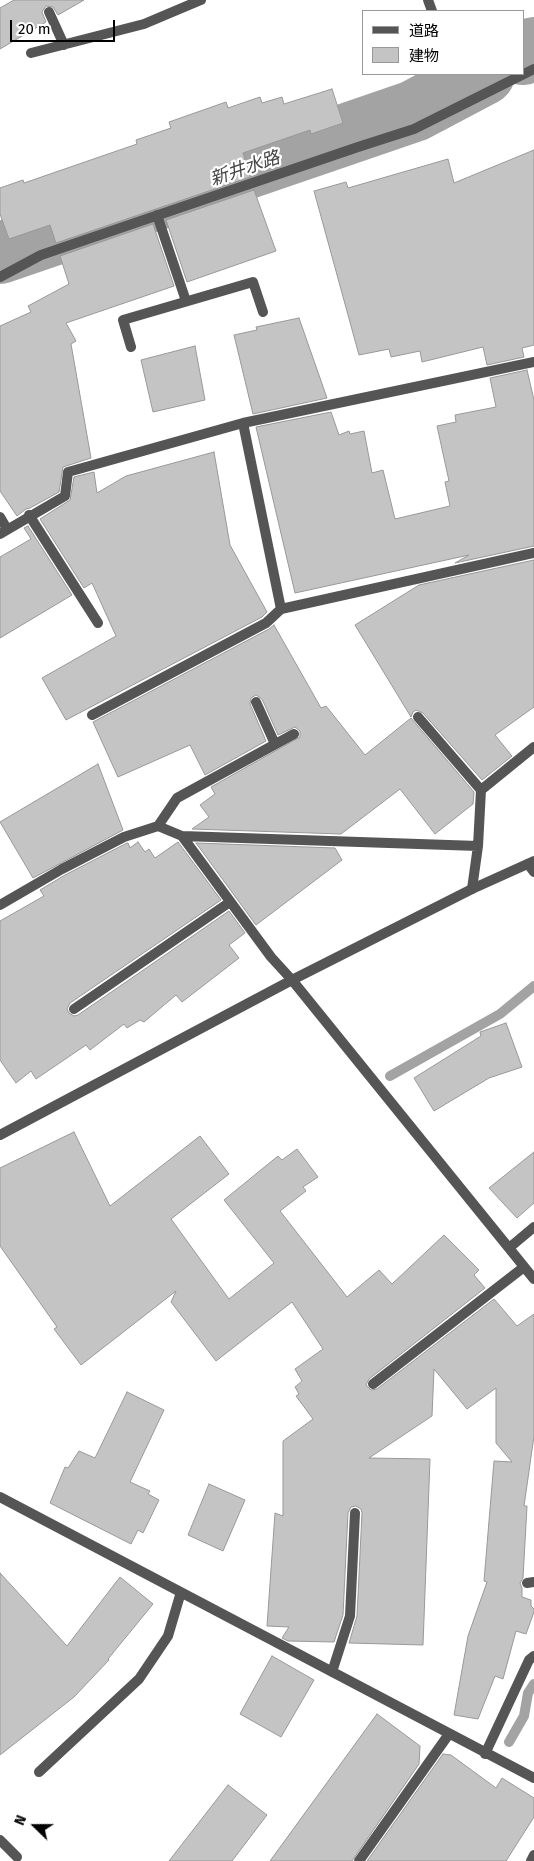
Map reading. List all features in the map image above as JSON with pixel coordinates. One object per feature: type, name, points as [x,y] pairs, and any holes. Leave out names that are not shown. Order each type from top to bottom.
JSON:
[{"type":"street","points":[[31,53],[144,24],[202,0]]},
{"type":"street","points":[[49,12],[64,45]]},
{"type":"street","points":[[0,277],[41,255],[358,146],[414,129],[522,75]]},
{"type":"street","points":[[157,216],[186,301]]},
{"type":"street","points":[[131,347],[123,320],[253,282],[263,312]]},
{"type":"street","points":[[0,517],[4,532],[65,496],[68,472],[243,423],[534,362]]},
{"type":"street","points":[[243,423],[281,609]]},
{"type":"street","points":[[29,516],[98,623]]},
{"type":"street","points":[[92,715],[266,623],[281,609],[534,553]]},
{"type":"street","points":[[256,702],[275,744]]},
{"type":"street","points":[[418,717],[481,790],[478,846],[472,889]]},
{"type":"street","points":[[0,905],[62,869],[124,837],[158,826],[178,798],[294,734]]},
{"type":"street","points":[[481,790],[534,747]]},
{"type":"street","points":[[158,826],[182,836],[478,846]]},
{"type":"street","points":[[182,836],[271,957],[292,980],[534,1279]]},
{"type":"street","points":[[0,1134],[292,980],[472,889],[532,866]]},
{"type":"street","points":[[74,1008],[230,902]]},
{"type":"street","points":[[509,1248],[534,1227]]},
{"type":"street","points":[[373,1384],[524,1267]]},
{"type":"street","points":[[0,1497],[485,1754],[534,1778]]},
{"type":"street","points":[[332,1672],[350,1616],[355,1513]]},
{"type":"street","points":[[39,1772],[139,1679],[168,1636],[181,1592]]},
{"type":"street","points":[[485,1754],[529,1660],[534,1656]]},
{"type":"street","points":[[359,1861],[449,1734]]},
{"type":"street","points":[[0,1840],[17,1857]]},
{"type":"street","points":[[531,1861],[534,1855]]},
{"type":"building","points":[[14,0],[84,0],[58,15],[53,7],[46,6],[42,12],[46,22],[0,49],[0,8]]},
{"type":"building","points":[[332,89],[343,123],[311,134],[310,130],[243,153],[250,177],[56,243],[50,225],[9,239],[0,214],[0,188],[23,180],[24,183],[137,144],[136,140],[171,128],[169,122],[226,102],[228,108],[260,97],[262,103],[282,97],[284,104]]},
{"type":"building","points":[[534,150],[534,345],[522,348],[524,357],[487,365],[483,347],[422,362],[420,351],[391,357],[389,349],[359,355],[314,191],[346,182],[348,188],[448,159],[454,183]]},
{"type":"building","points":[[254,190],[276,251],[187,282],[166,220]]},
{"type":"building","points":[[153,224],[174,286],[66,323],[76,341],[71,344],[91,458],[63,467],[59,492],[26,509],[17,516],[0,491],[0,326],[31,312],[28,306],[69,284],[60,256]]},
{"type":"building","points":[[299,318],[327,398],[253,414],[234,335],[257,330],[256,327]]},
{"type":"building","points":[[195,346],[205,400],[153,412],[141,360]]},
{"type":"building","points":[[527,370],[534,400],[534,546],[455,563],[469,555],[295,593],[256,427],[331,412],[339,435],[349,431],[350,434],[364,431],[372,473],[383,470],[395,519],[450,506],[445,482],[449,481],[437,426],[456,422],[455,415],[496,407],[490,378]]},
{"type":"building","points":[[214,452],[230,545],[267,612],[262,617],[66,720],[42,678],[116,636],[92,583],[84,588],[40,519],[70,500],[74,477],[94,472],[97,493],[126,476]]},
{"type":"building","points":[[28,526],[72,595],[0,638],[0,557],[31,539],[24,528]]},
{"type":"building","points":[[534,560],[534,707],[495,735],[512,756],[482,780],[423,713],[416,710],[411,717],[355,625],[419,585]]},
{"type":"building","points":[[274,625],[321,708],[326,706],[365,755],[411,718],[474,792],[473,804],[435,834],[400,789],[341,834],[192,829],[209,817],[200,805],[215,794],[211,787],[300,737],[300,731],[295,727],[278,735],[262,699],[256,695],[251,698],[250,704],[266,741],[205,775],[190,745],[118,777],[93,722]]},
{"type":"building","points":[[98,764],[123,830],[33,878],[0,822]]},
{"type":"building","points":[[138,842],[145,852],[149,849],[155,858],[178,842],[221,900],[70,1003],[67,1009],[69,1013],[74,1016],[78,1015],[229,911],[245,933],[229,945],[239,958],[182,1002],[176,995],[144,1022],[140,1020],[127,1028],[124,1024],[90,1050],[86,1045],[36,1079],[31,1071],[16,1083],[0,1060],[0,921],[44,896],[40,890],[65,875],[127,843],[130,848]]},
{"type":"building","points":[[196,843],[335,848],[342,860],[256,925]]},
{"type":"building","points":[[506,1023],[522,1067],[489,1078],[434,1111],[414,1078],[481,1036],[480,1032]]},
{"type":"building","points":[[74,1132],[110,1206],[200,1136],[229,1174],[171,1219],[229,1299],[274,1263],[224,1200],[278,1156],[282,1160],[297,1149],[318,1177],[303,1187],[306,1191],[280,1211],[347,1297],[379,1270],[392,1284],[444,1235],[479,1270],[474,1275],[485,1288],[369,1379],[366,1385],[371,1390],[377,1389],[494,1299],[517,1326],[534,1314],[534,1436],[524,1506],[527,1506],[523,1578],[520,1583],[522,1597],[531,1600],[534,1612],[526,1634],[516,1631],[503,1679],[495,1676],[478,1719],[454,1715],[468,1636],[487,1582],[484,1581],[494,1461],[512,1462],[496,1443],[496,1388],[467,1409],[434,1369],[432,1416],[369,1458],[430,1459],[423,1645],[349,1643],[357,1616],[362,1513],[361,1509],[356,1506],[351,1507],[348,1513],[343,1615],[334,1642],[288,1641],[282,1638],[289,1627],[267,1626],[275,1513],[283,1516],[283,1441],[313,1419],[296,1396],[299,1394],[295,1387],[302,1381],[295,1369],[323,1349],[292,1302],[216,1361],[171,1302],[176,1291],[81,1365],[54,1329],[57,1327],[0,1246],[0,1168]]},
{"type":"building","points":[[534,1152],[534,1203],[517,1218],[489,1188]]},
{"type":"building","points":[[127,1392],[164,1410],[130,1482],[150,1491],[148,1494],[159,1500],[143,1533],[138,1530],[131,1544],[50,1503],[65,1467],[68,1468],[79,1451],[95,1458]]},
{"type":"building","points":[[209,1484],[245,1500],[223,1551],[188,1535]]},
{"type":"building","points":[[0,1573],[67,1646],[120,1577],[153,1604],[109,1660],[74,1697],[0,1755]]},
{"type":"building","points":[[272,1656],[314,1680],[281,1737],[240,1714]]},
{"type":"building","points":[[377,1714],[420,1746],[419,1764],[352,1861],[270,1861]]},
{"type":"building","points":[[443,1754],[451,1755],[496,1788],[502,1778],[534,1798],[534,1817],[506,1861],[367,1861]]},
{"type":"building","points":[[228,1785],[267,1815],[232,1861],[169,1861]]},
{"type":"waterway","name":"新井水路","points":[[524,53],[534,48]]},
{"type":"waterway","name":"新井水路","points":[[0,253],[414,111],[482,75]]},
{"type":"waterway","points":[[390,1076],[500,1014],[534,986]]},
{"type":"waterway","points":[[509,1742],[524,1716],[528,1693],[534,1684]]}]
